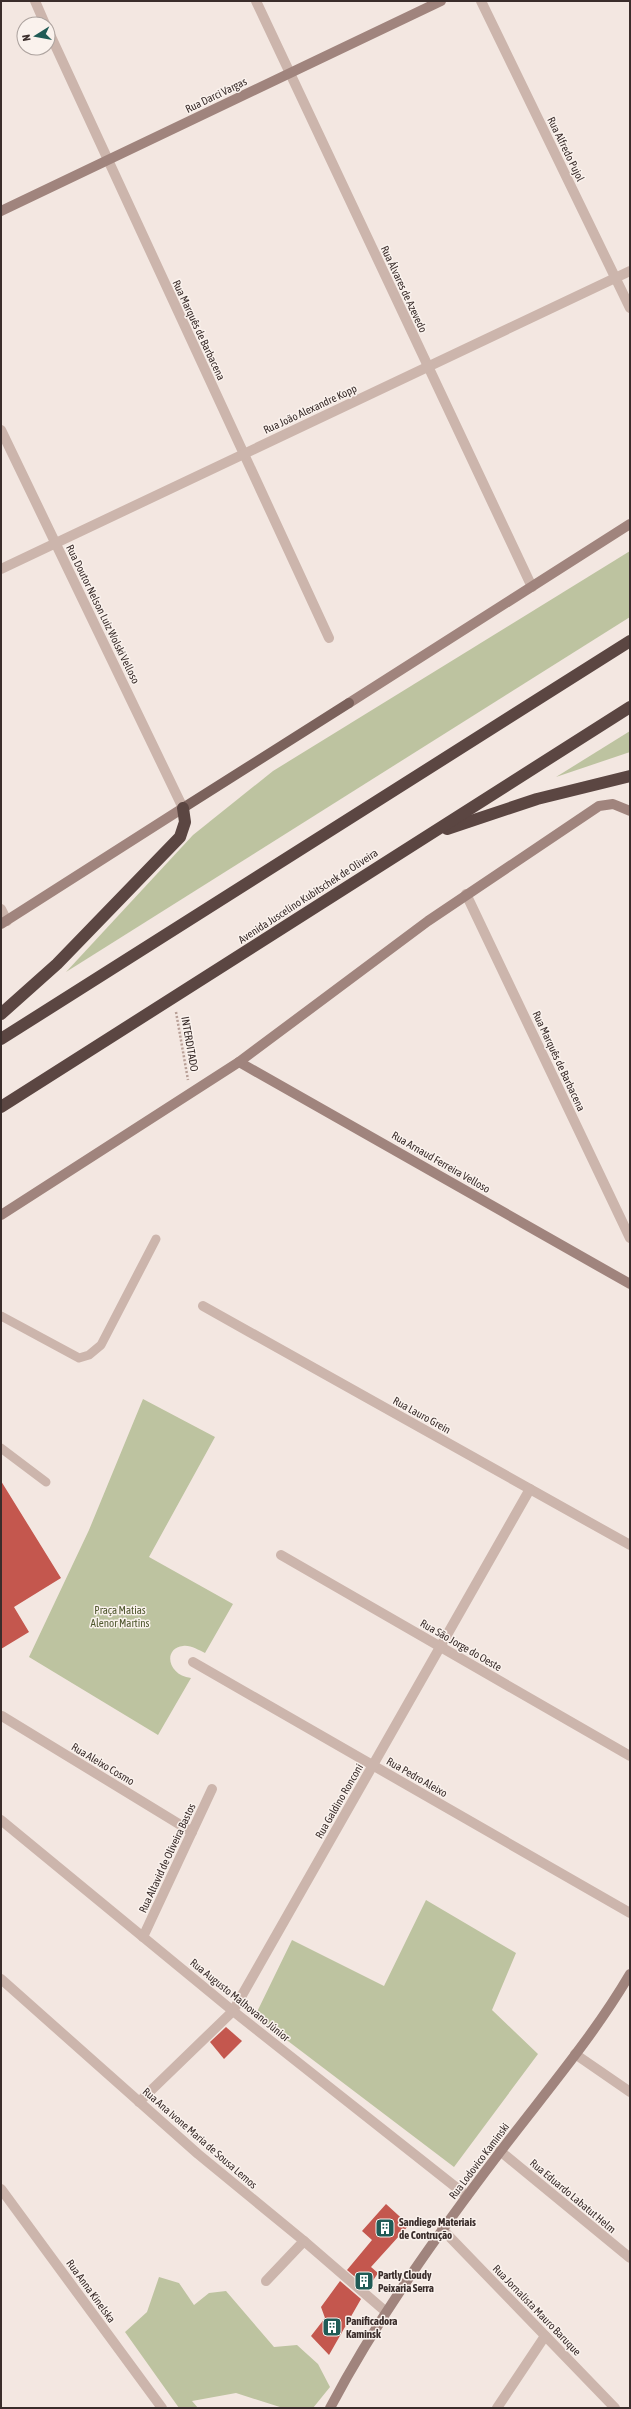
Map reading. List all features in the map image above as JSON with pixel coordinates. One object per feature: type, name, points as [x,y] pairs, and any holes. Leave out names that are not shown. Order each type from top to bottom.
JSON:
[{"type":"highway","points":[[1,1039],[630,641]]},
{"type":"highway","name":"Avenida Juscelino Kubitschek de Oliveira","points":[[1,1107],[630,707]]},
{"type":"highway","points":[[425,837],[516,805],[630,776]]},
{"type":"highway","points":[[1,1014],[57,964],[180,838],[185,822],[183,808]]},
{"type":"main road","points":[[183,808],[349,703]]},
{"type":"street","points":[[35,1],[42,16]]},
{"type":"street","name":"Rua Álvares de Azevedo","points":[[256,1],[532,587]]},
{"type":"street","name":"Rua Darci Vargas","points":[[1,211],[441,1]]},
{"type":"street","name":"Rua Alfredo Pujol","points":[[481,1],[630,308]]},
{"type":"street","name":"Rua Marquês de Barbacena","points":[[56,48],[107,161],[329,638]]},
{"type":"street","name":"Rua João Alexandre Kopp","points":[[1,569],[630,271]]},
{"type":"street","name":"Rua Doutor Nelson Luiz Wolski Velloso","points":[[1,430],[183,808]]},
{"type":"street","points":[[349,703],[630,524]]},
{"type":"street","points":[[1,1215],[239,1062],[394,945],[466,894],[599,806],[613,804],[630,811]]},
{"type":"street","points":[[1,909],[4,922],[183,808]]},
{"type":"street","name":"Rua Marquês de Barbacena","points":[[466,894],[630,1238]]},
{"type":"street","name":"Rua Arnaud Ferreira Velloso","points":[[239,1062],[630,1284]]},
{"type":"street","name":"Rua Lauro Grein","points":[[203,1306],[630,1545]]},
{"type":"street","name":"Rua Galdino Ronconi","points":[[139,2102],[233,2011],[530,1489]]},
{"type":"street","name":"Rua São Jorge do Oeste","points":[[281,1555],[630,1756]]},
{"type":"street","name":"Rua Pedro Aleixo","points":[[193,1662],[630,1913]]},
{"type":"street","name":"Rua Aleixo Cosmo","points":[[2,1716],[192,1832]]},
{"type":"street","name":"Rua Altavid de Oliveira Bastos","points":[[143,1937],[212,1789]]},
{"type":"street","name":"Rua Augusto Malhovano Júnior","points":[[2,1823],[233,2011],[467,2196]]},
{"type":"street","name":"Rua Lodovico Kaminski","points":[[330,2408],[385,2311],[442,2229],[575,2054],[630,1974]]},
{"type":"street","name":"Rua Ana Ivone Maria de Sousa Lemos","points":[[1,1980],[198,2154],[304,2241],[385,2311]]},
{"type":"street","points":[[575,2054],[630,2092]]},
{"type":"street","name":"Rua Eduardo Labatut Helm","points":[[500,2151],[630,2258]]},
{"type":"street","name":"Rua Anna Kinelska","points":[[1,2189],[162,2408]]},
{"type":"street","name":"Rua Jornalista Mauro Baruque","points":[[442,2229],[615,2408]]},
{"type":"street","points":[[266,2281],[304,2241]]},
{"type":"street","points":[[497,2408],[545,2336]]},
{"type":"lane","points":[[1,1316],[79,1358],[88,1355],[101,1345],[156,1239]]},
{"type":"lane","points":[[1,1448],[46,1482]]},
{"type":"path","name":"INTERDITADO","points":[[173,998],[190,1094]]},
{"type":"green space","points":[[630,551],[630,617],[66,972],[193,835],[273,771]]},
{"type":"green space","points":[[630,731],[630,752],[556,777]]},
{"type":"green space","name":"Praça Matias Alenor Martins","points":[[143,1399],[215,1437],[149,1557],[233,1604],[205,1653],[189,1646],[183,1646],[172,1651],[170,1662],[173,1667],[183,1676],[191,1678],[158,1735],[29,1657],[89,1530]]},
{"type":"green space","points":[[426,1900],[516,1953],[492,2010],[538,2054],[454,2167],[255,2016],[292,1940],[384,1986]]},
{"type":"green space","points":[[159,2277],[179,2283],[194,2305],[209,2293],[226,2291],[274,2347],[297,2345],[318,2364],[330,2387],[313,2408],[283,2408],[236,2393],[192,2401],[198,2408],[179,2408],[125,2332],[147,2312]]},
{"type":"building","points":[[1,1481],[61,1578],[14,1607],[29,1632],[1,1649]]},
{"type":"building","points":[[226,2027],[242,2041],[224,2059],[210,2042]]},
{"type":"building","points":[[386,2204],[409,2225],[371,2267],[378,2273],[368,2288],[347,2270],[372,2240],[362,2231]]},
{"type":"building","name":"Panificadora Kaminsk","points":[[340,2281],[361,2299],[329,2355],[311,2336],[325,2318],[321,2307]]},
{"type":"place","name":"Sandiego Materiais de Contrução","points":[[385,2228]]},
{"type":"place","name":"Partly Cloudy Peixaria Serra","points":[[364,2281]]},
{"type":"place","name":"Panificadora Kaminsk","points":[[332,2327]]}]
